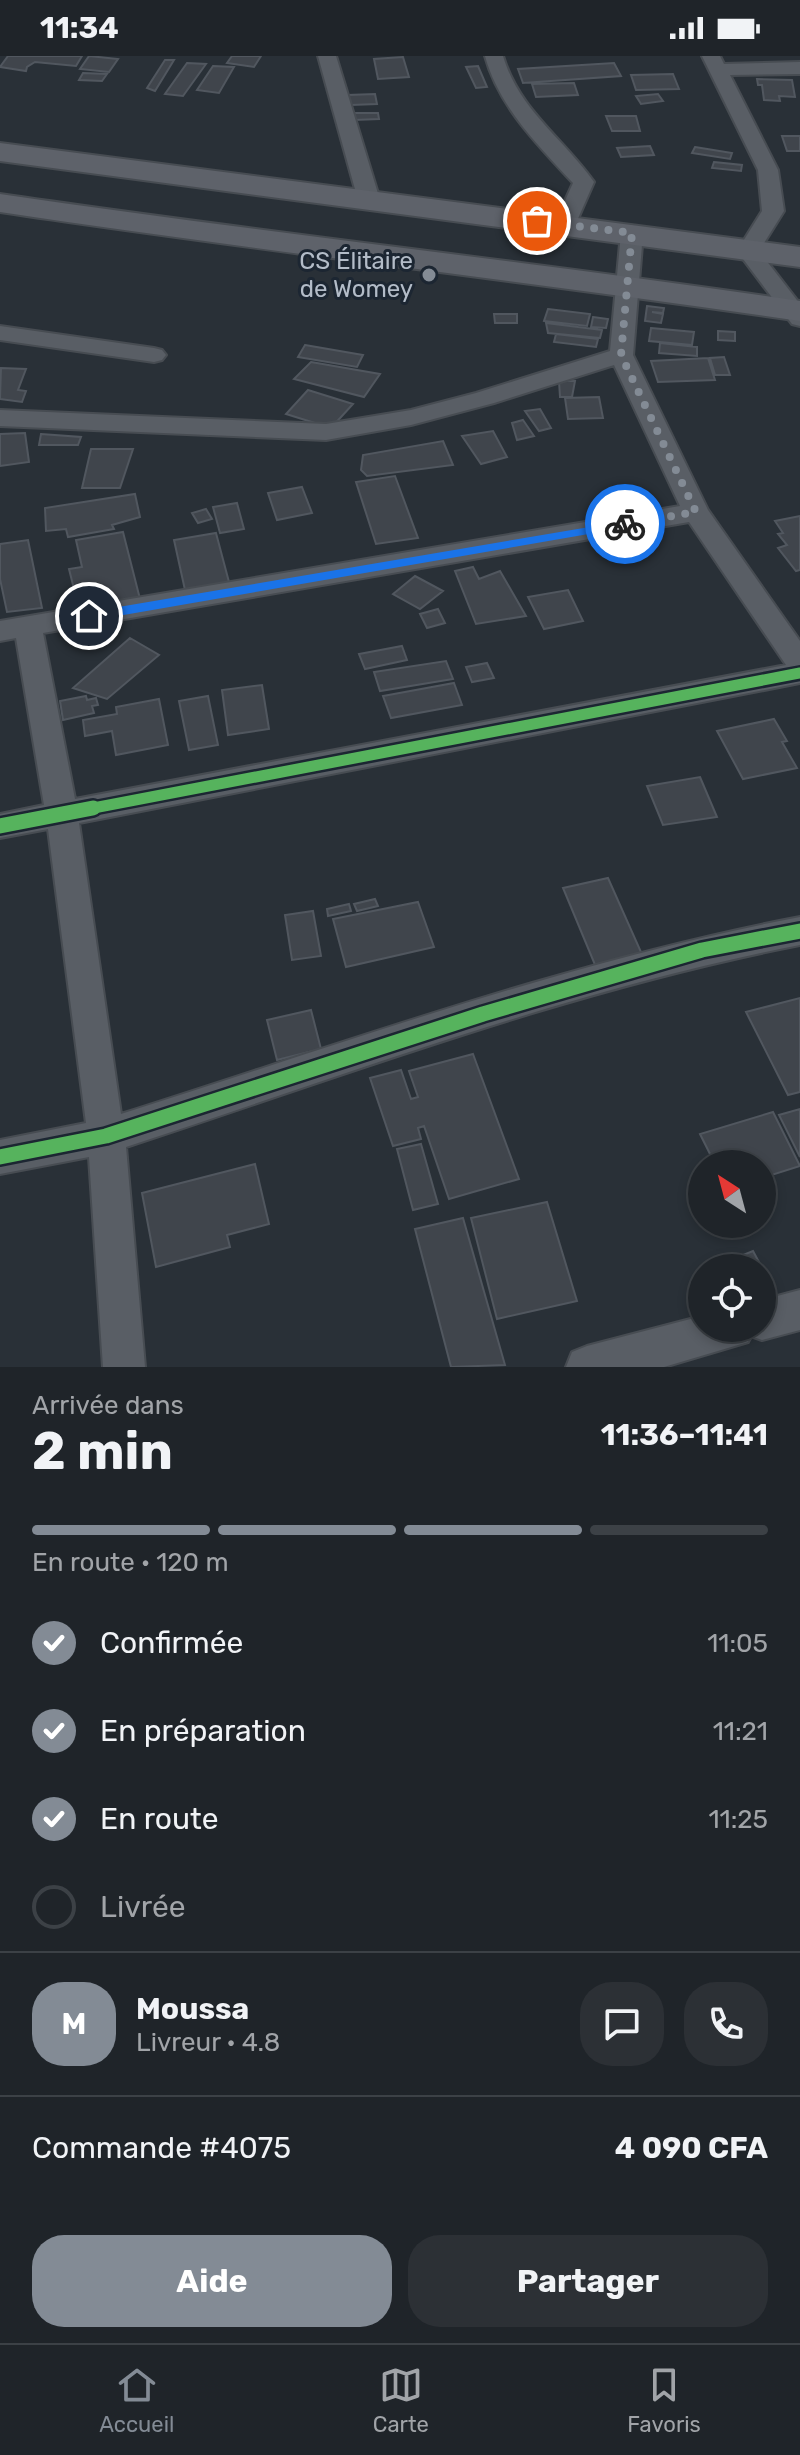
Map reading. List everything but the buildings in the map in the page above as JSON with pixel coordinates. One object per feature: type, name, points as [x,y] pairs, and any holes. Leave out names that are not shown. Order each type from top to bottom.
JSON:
[{"type":"street","points":[[327,56],[369,200]]},
{"type":"street","points":[[494,56],[512,97],[530,123],[584,182],[565,225]]},
{"type":"street","points":[[714,63],[800,68]]},
{"type":"street","points":[[714,63],[768,170],[773,211],[748,251]]},
{"type":"street","points":[[0,152],[800,257]]},
{"type":"street","points":[[0,203],[377,256],[628,286],[798,313]]},
{"type":"street","points":[[632,233],[621,355],[696,512],[800,663]]},
{"type":"street","points":[[748,251],[798,313]]},
{"type":"street","points":[[0,333],[154,355]]},
{"type":"street","points":[[0,418],[326,432],[411,417],[485,398],[621,355]]},
{"type":"street","points":[[124,1367],[106,1136],[62,815],[14,629],[696,512]]},
{"type":"street","points":[[0,826],[800,673]]},
{"type":"street","points":[[0,1157],[106,1136],[483,1014],[673,958],[800,931]]},
{"type":"street","points":[[776,1316],[800,1310]]},
{"type":"street","points":[[587,1367],[688,1340]]},
{"type":"cycle path","points":[[0,826],[800,673]]},
{"type":"cycle path","points":[[0,1157],[106,1136],[483,1014],[702,950],[800,931]]},
{"type":"way so far","points":[[537,221],[632,233],[621,355],[696,512],[625,524]]},
{"type":"place","name":"CS Élitaire de Womey","points":[[429,275]]},
{"type":"route","points":[[89,616],[625,524]]}]
